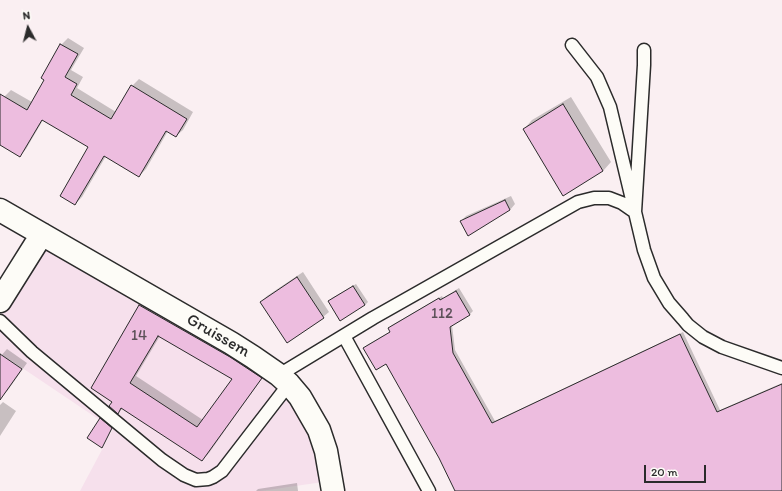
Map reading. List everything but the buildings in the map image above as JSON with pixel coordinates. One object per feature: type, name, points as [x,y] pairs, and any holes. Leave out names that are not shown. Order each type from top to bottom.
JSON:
[{"type":"street","name":"Gruissem","points":[[0,210],[248,353],[284,380],[300,397],[319,430],[326,450],[333,491]]},
{"type":"street","points":[[0,301],[42,234]]},
{"type":"lane","points":[[572,45],[597,77],[610,107],[644,250],[654,278],[669,303],[683,319],[711,342],[734,352],[782,368]]},
{"type":"lane","points":[[634,212],[644,72],[644,50]]},
{"type":"lane","points":[[0,322],[32,352],[162,460],[184,475],[196,480],[208,479],[222,471],[284,380],[344,336],[373,318],[578,202],[594,198],[609,198],[622,203],[634,212]]},
{"type":"lane","points":[[344,336],[429,491]]},
{"type":"shaded area","points":[[49,247],[265,373],[291,399],[309,429],[323,482],[261,491],[80,491],[113,429],[0,353],[0,316]]}]
